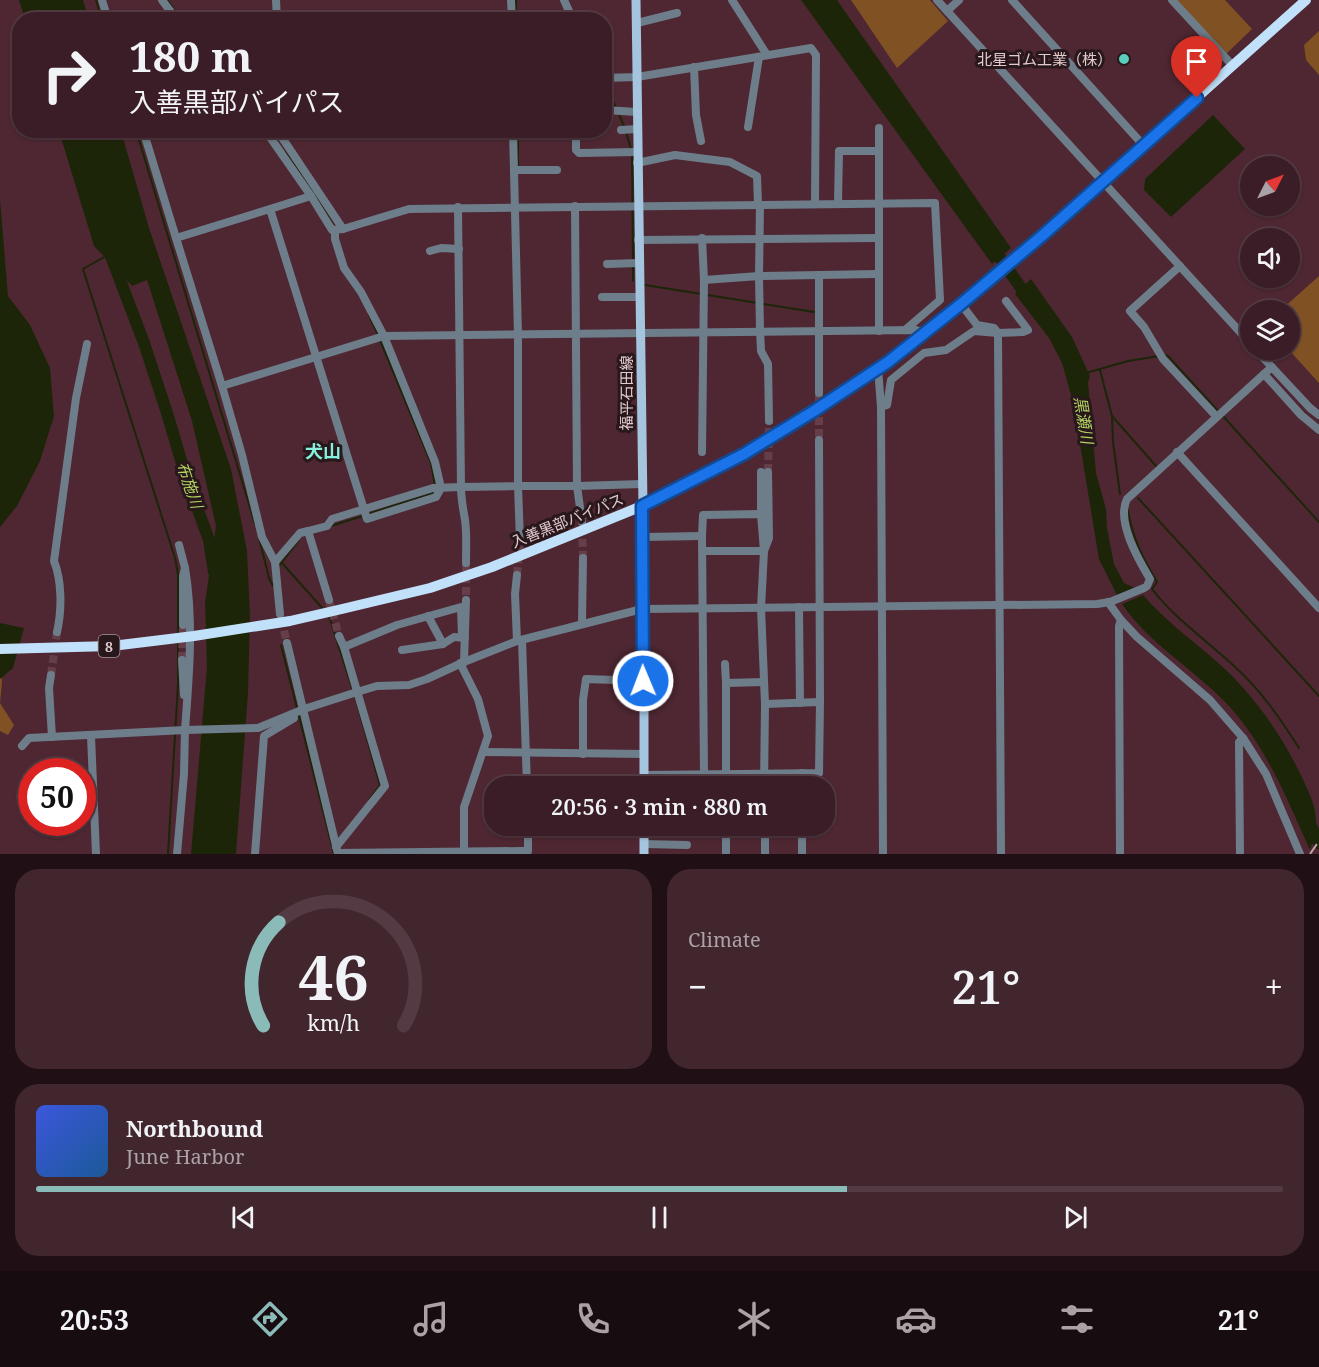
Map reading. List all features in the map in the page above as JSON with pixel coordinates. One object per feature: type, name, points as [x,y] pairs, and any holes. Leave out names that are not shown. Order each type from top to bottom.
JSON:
[{"type":"highway","name":"入善黒部バイパス","points":[[0,649],[112,646],[290,621],[430,588],[531,552],[642,506],[744,454],[878,368],[924,333],[1103,182],[1306,0]]},
{"type":"main road","name":"福平石田線","points":[[636,0],[644,775]]},
{"type":"street","points":[[732,0],[763,56],[748,127]]},
{"type":"street","points":[[937,0],[1240,332]]},
{"type":"street","points":[[947,11],[959,0]]},
{"type":"street","points":[[1011,0],[1144,146]]},
{"type":"street","points":[[1172,0],[1233,66]]},
{"type":"street","points":[[637,23],[677,13]]},
{"type":"street","points":[[612,78],[637,76],[811,48],[816,55],[815,203]]},
{"type":"street","points":[[694,67],[696,115],[701,141]]},
{"type":"street","points":[[612,110],[637,112]]},
{"type":"street","points":[[879,128],[879,331]]},
{"type":"street","points":[[621,130],[637,129]]},
{"type":"street","points":[[145,138],[222,386],[262,537],[275,562],[280,614]]},
{"type":"street","points":[[271,138],[332,230],[339,230],[409,208],[935,203],[940,300],[905,330]]},
{"type":"street","points":[[282,138],[339,230]]},
{"type":"street","points":[[513,138],[518,335],[519,541]]},
{"type":"street","points":[[576,138],[576,150],[579,153],[637,152]]},
{"type":"street","points":[[838,203],[839,151],[878,151]]},
{"type":"street","points":[[637,163],[675,155],[730,162],[757,176],[761,351],[768,364],[769,422]]},
{"type":"street","points":[[514,170],[557,170]]},
{"type":"street","points":[[176,238],[311,196]]},
{"type":"street","points":[[575,206],[577,486],[582,522]]},
{"type":"street","points":[[458,207],[461,504],[466,529],[466,563]]},
{"type":"street","points":[[270,209],[363,510]]},
{"type":"street","points":[[339,230],[335,238],[344,267],[361,292],[384,336],[435,462],[441,488]]},
{"type":"street","points":[[702,238],[704,280],[702,452]]},
{"type":"street","points":[[638,240],[878,238]]},
{"type":"street","points":[[430,251],[441,248],[459,249]]},
{"type":"street","points":[[607,264],[639,263]]},
{"type":"street","points":[[1180,266],[1130,311],[1144,327],[1163,359],[1216,416]]},
{"type":"street","points":[[704,280],[759,276],[878,274]]},
{"type":"street","points":[[819,275],[819,393]]},
{"type":"street","points":[[602,297],[640,297]]},
{"type":"street","points":[[881,407],[886,405],[891,380],[924,353],[946,350],[975,331],[998,333],[1028,330],[1006,301]]},
{"type":"street","points":[[961,304],[977,325],[994,328],[998,333],[1001,854]]},
{"type":"street","points":[[222,386],[384,336],[460,337],[760,330],[818,332],[916,330],[924,333]]},
{"type":"street","points":[[57,632],[59,574],[54,561],[76,398],[87,344]]},
{"type":"street","points":[[1265,360],[1319,415]]},
{"type":"street","points":[[22,746],[29,738],[253,729],[304,709],[377,686],[409,685],[462,662],[520,641],[642,609],[1097,604],[1109,602],[1146,587],[1150,579],[1135,553],[1123,514],[1124,506],[1134,491],[1272,367]]},
{"type":"street","points":[[878,368],[881,407],[883,854]]},
{"type":"street","points":[[1264,374],[1301,415],[1319,430]]},
{"type":"street","points":[[644,775],[819,773],[819,440]]},
{"type":"street","points":[[1177,452],[1319,608]]},
{"type":"street","points":[[764,551],[769,538],[764,472],[761,514],[764,551],[762,608],[765,704],[764,773]]},
{"type":"street","points":[[275,562],[300,533],[327,526],[332,519],[441,488],[642,484]]},
{"type":"street","points":[[704,774],[703,515],[761,514]]},
{"type":"street","points":[[308,531],[329,600]]},
{"type":"street","points":[[643,537],[702,536]]},
{"type":"street","points":[[177,854],[188,730],[192,636],[191,609],[179,545]]},
{"type":"street","points":[[703,551],[764,551]]},
{"type":"street","points":[[582,624],[583,558]]},
{"type":"street","points":[[183,625],[185,568]]},
{"type":"street","points":[[517,575],[515,594],[520,641],[527,776]]},
{"type":"street","points":[[464,851],[464,807],[488,736],[478,699],[462,662],[466,600]]},
{"type":"street","points":[[1109,602],[1121,620],[1137,637],[1210,700],[1243,738],[1266,774],[1300,854]]},
{"type":"street","points":[[344,647],[390,627],[461,607],[464,638]]},
{"type":"street","points":[[799,607],[800,703]]},
{"type":"street","points":[[428,616],[443,644]]},
{"type":"street","points":[[1120,854],[1119,626],[1121,620]]},
{"type":"street","points":[[337,851],[385,786],[339,636]]},
{"type":"street","points":[[402,650],[443,644],[454,637],[464,638]]},
{"type":"street","points":[[286,644],[304,709],[337,851]]},
{"type":"street","points":[[182,660],[188,730]]},
{"type":"street","points":[[725,664],[726,774]]},
{"type":"street","points":[[51,675],[48,688],[52,737]]},
{"type":"street","points":[[583,754],[583,700],[586,679],[643,681]]},
{"type":"street","points":[[726,683],[764,682]]},
{"type":"street","points":[[765,704],[820,702]]},
{"type":"street","points":[[255,854],[264,736],[294,718],[293,714]]},
{"type":"street","points":[[92,735],[96,854]]},
{"type":"street","points":[[1240,854],[1239,742],[1243,738]]},
{"type":"street","points":[[483,752],[643,754]]},
{"type":"street","points":[[337,851],[521,852],[528,851],[528,836]]},
{"type":"street","points":[[726,836],[726,854]]},
{"type":"street","points":[[765,836],[765,854]]},
{"type":"street","points":[[802,836],[802,854]]},
{"type":"street","points":[[644,849],[687,845]]},
{"type":"shaded area","points":[[851,0],[930,0],[948,21],[897,68]]},
{"type":"shaded area","points":[[1176,0],[1225,0],[1252,29],[1226,54]]},
{"type":"shaded area","points":[[1319,31],[1319,75],[1306,60],[1304,45]]},
{"type":"shaded area","points":[[1319,276],[1319,383],[1298,360],[1300,360],[1300,300],[1292,300]]},
{"type":"shaded area","points":[[0,656],[2,682],[0,703]]},
{"type":"shaded area","points":[[0,703],[14,725],[8,735],[0,731]]},
{"type":"water","points":[[19,0],[83,0],[87,12],[23,12]]},
{"type":"water","points":[[801,0],[837,0],[1011,248],[992,264]]},
{"type":"water","points":[[1213,115],[1245,149],[1171,217],[1144,190],[1145,179]]},
{"type":"water","points":[[61,138],[123,138],[149,228],[231,469],[247,551],[250,615],[248,693],[236,854],[191,854],[207,667],[205,603],[216,526],[192,421],[147,280],[132,286],[94,246]]},
{"type":"water","points":[[0,199],[8,296],[30,325],[50,368],[54,416],[40,461],[17,506],[0,527]]},
{"type":"water","points":[[1031,279],[1072,337],[1090,376],[1088,382],[1096,473],[1106,509],[1114,564],[1124,583],[1135,588],[1117,595],[1099,559],[1073,402],[1062,363],[1049,338],[1015,294]]},
{"type":"water","points":[[1143,595],[1172,624],[1238,682],[1281,739],[1313,803],[1316,825],[1310,850],[1272,768],[1235,712],[1143,630],[1122,604]]},
{"type":"water","points":[[0,623],[24,628],[13,668],[0,679]]},
{"type":"waterway","points":[[96,0],[100,12]]},
{"type":"waterway","points":[[167,0],[176,12]]},
{"type":"waterway","points":[[516,0],[516,12]]},
{"type":"waterway","points":[[612,99],[624,126]]},
{"type":"waterway","points":[[626,132],[631,149]]},
{"type":"waterway","points":[[138,138],[255,524]]},
{"type":"waterway","points":[[518,138],[518,167]]},
{"type":"waterway","points":[[285,152],[309,185],[333,225]]},
{"type":"waterway","points":[[632,155],[633,260]]},
{"type":"waterway","name":"黒瀬川","points":[[992,246],[1030,301]]},
{"type":"waterway","points":[[106,256],[83,269],[175,558],[178,574],[178,635]]},
{"type":"waterway","name":"布施川","points":[[111,256],[144,343],[186,477],[209,540],[214,572]]},
{"type":"waterway","points":[[633,265],[633,281]]},
{"type":"waterway","points":[[645,285],[814,312]]},
{"type":"waterway","points":[[369,315],[378,335]]},
{"type":"waterway","points":[[380,340],[431,463],[435,486]]},
{"type":"waterway","points":[[1164,355],[1168,356],[1218,411]]},
{"type":"waterway","points":[[1086,373],[1128,361],[1159,356]]},
{"type":"waterway","points":[[1100,370],[1112,416],[1156,466]]},
{"type":"waterway","points":[[1222,415],[1319,522]]},
{"type":"waterway","points":[[1112,416],[1120,494]]},
{"type":"waterway","points":[[368,514],[436,492]]},
{"type":"waterway","points":[[1138,498],[1319,696]]},
{"type":"waterway","points":[[1128,510],[1139,548],[1157,582],[1152,589],[1180,619],[1252,684],[1277,715],[1299,748]]},
{"type":"waterway","points":[[331,526],[363,516]]},
{"type":"waterway","points":[[259,538],[273,586]]},
{"type":"waterway","points":[[279,566],[299,540]]},
{"type":"waterway","points":[[282,563],[324,610]]},
{"type":"waterway","points":[[329,616],[353,691]]},
{"type":"waterway","points":[[168,854],[178,685],[178,641]]},
{"type":"waterway","points":[[281,645],[334,854]]},
{"type":"waterway","points":[[355,696],[380,785],[369,800]]},
{"type":"waterway","name":"黒瀬川","points":[[1310,824],[1319,843]]},
{"type":"tunnel","points":[[819,393],[819,440]]},
{"type":"tunnel","points":[[768,472],[769,421]]},
{"type":"tunnel","points":[[582,527],[583,558]]},
{"type":"tunnel","points":[[517,575],[520,541]]},
{"type":"tunnel","points":[[466,563],[466,600]]},
{"type":"tunnel","points":[[329,600],[339,636]]},
{"type":"tunnel","points":[[281,619],[287,643]]},
{"type":"tunnel","points":[[182,660],[183,625]]},
{"type":"tunnel","points":[[51,675],[57,632]]},
{"type":"railway","points":[[1310,854],[1319,841]]},
{"type":"place","name":"北星ゴム工業（株）","points":[[1124,59]]},
{"type":"district","name":"犬山","points":[[323,451]]},
{"type":"route","points":[[643,681],[642,506],[744,454],[888,362],[1043,235],[1197,98]]}]
